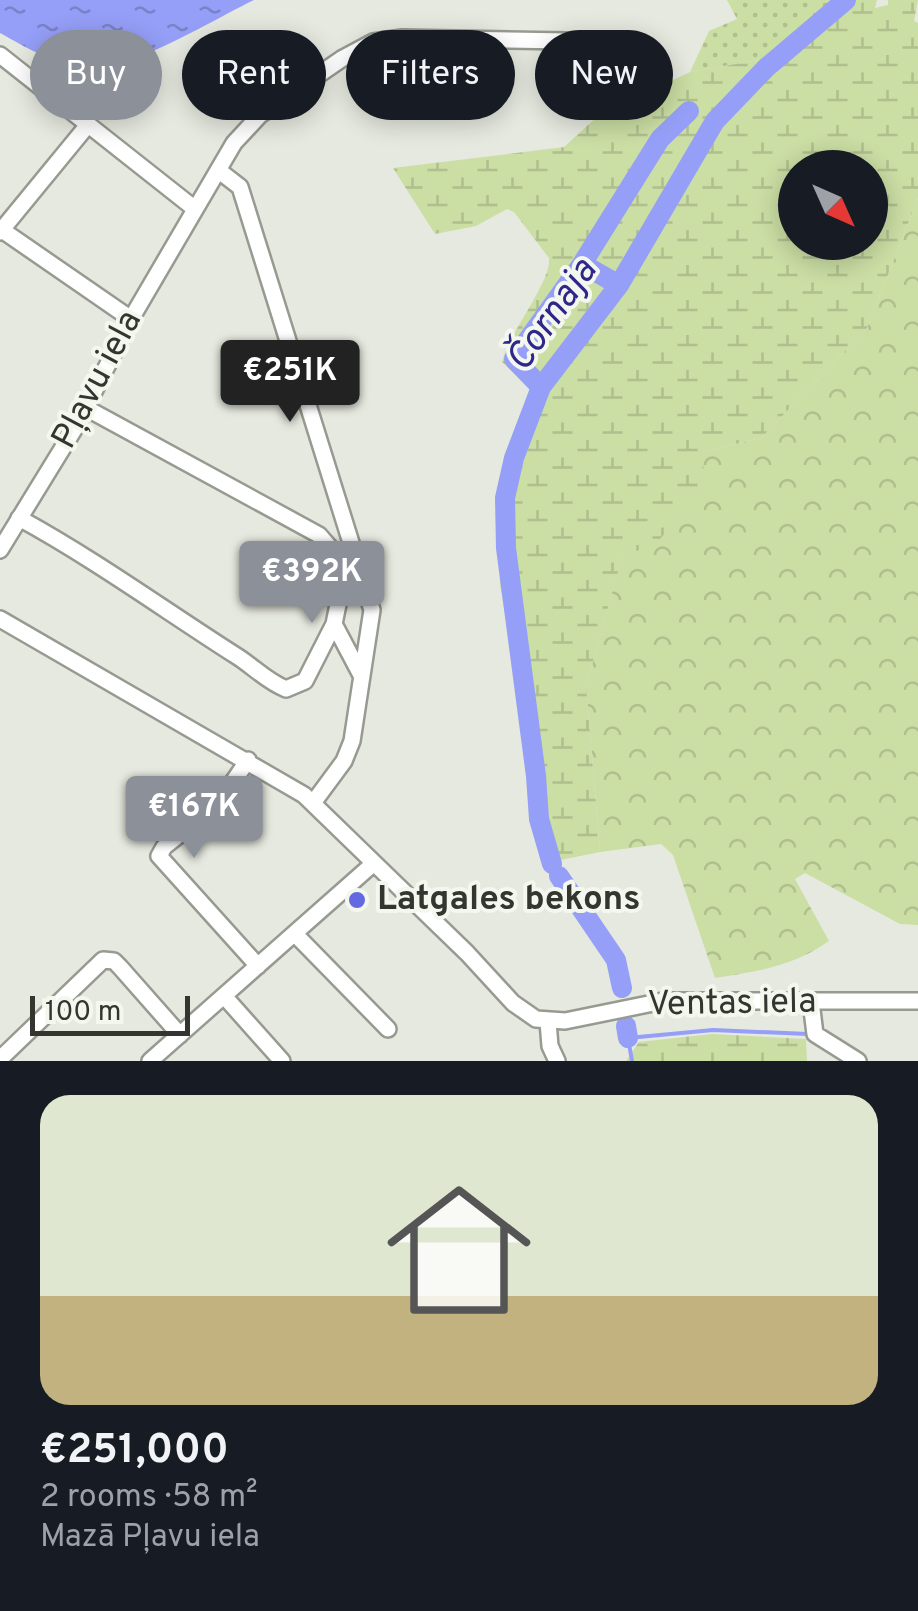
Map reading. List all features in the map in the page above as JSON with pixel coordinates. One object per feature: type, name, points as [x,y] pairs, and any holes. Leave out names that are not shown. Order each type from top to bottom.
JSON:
[{"type":"street","name":"Pļavu iela","points":[[0,550],[86,408],[130,319],[234,143],[260,115],[373,42],[402,38],[535,40]]},
{"type":"street","points":[[0,54],[195,210]]},
{"type":"street","points":[[87,126],[1,231],[130,319]]},
{"type":"street","points":[[218,170],[240,186],[372,610],[348,751],[313,803]]},
{"type":"street","points":[[19,518],[240,657],[270,683],[286,689],[305,681],[334,624],[343,580],[332,547],[319,535],[86,408]]},
{"type":"street","points":[[0,619],[248,760],[313,803],[523,1013],[548,1022],[550,1046],[557,1061]]},
{"type":"street","points":[[334,624],[361,675]]},
{"type":"street","points":[[248,760],[218,804],[164,847],[159,856],[258,966]]},
{"type":"street","points":[[150,1061],[374,863]]},
{"type":"street","points":[[295,934],[388,1029]]},
{"type":"street","points":[[0,1059],[103,960],[120,967],[180,1035]]},
{"type":"street","points":[[224,996],[282,1061]]},
{"type":"street","name":"Ventas iela","points":[[548,1022],[663,1002],[918,1001]]},
{"type":"street","points":[[811,1002],[815,1034],[858,1061]]},
{"type":"green space","points":[[727,0],[837,0],[764,59],[690,72],[709,31],[737,19]]},
{"type":"green space","points":[[837,0],[877,0],[875,8],[888,5],[888,0],[918,0],[914,21],[918,23],[918,198],[867,328],[761,438],[702,452],[705,487],[653,547],[623,554],[586,686],[600,852],[546,863],[531,824],[521,702],[500,585],[497,488],[531,390],[502,362],[544,280],[549,258],[514,212],[507,209],[476,226],[435,234],[393,168],[564,147],[594,120],[673,120],[673,80],[690,72],[764,59]]},
{"type":"green space","points":[[918,198],[918,925],[900,924],[805,873],[795,879],[829,941],[788,962],[715,978],[673,855],[661,844],[600,852],[586,686],[623,553],[702,452],[761,438],[867,328]]},
{"type":"green space","points":[[712,1034],[806,1039],[807,1061],[626,1061],[639,1042]]},
{"type":"water","points":[[0,0],[254,0],[197,30],[182,30],[182,37],[162,46],[162,30],[30,30],[30,49],[0,33]]},
{"type":"waterway","name":"Čornaja","points":[[552,864],[539,819],[506,548],[505,498],[514,458],[541,387],[619,285],[715,121],[767,67],[846,0]]},
{"type":"waterway","points":[[541,387],[514,359],[582,264],[660,139],[689,111]]},
{"type":"waterway","points":[[582,264],[619,285]]},
{"type":"waterway","name":"Čornaja","points":[[559,876],[616,960],[622,988]]},
{"type":"waterway","name":"Čornaja","points":[[626,1026],[628,1038]]},
{"type":"waterway","points":[[632,1061],[628,1038],[713,1030],[808,1034]]},
{"type":"place","name":"Latgales bekons","points":[[357,900]]}]
